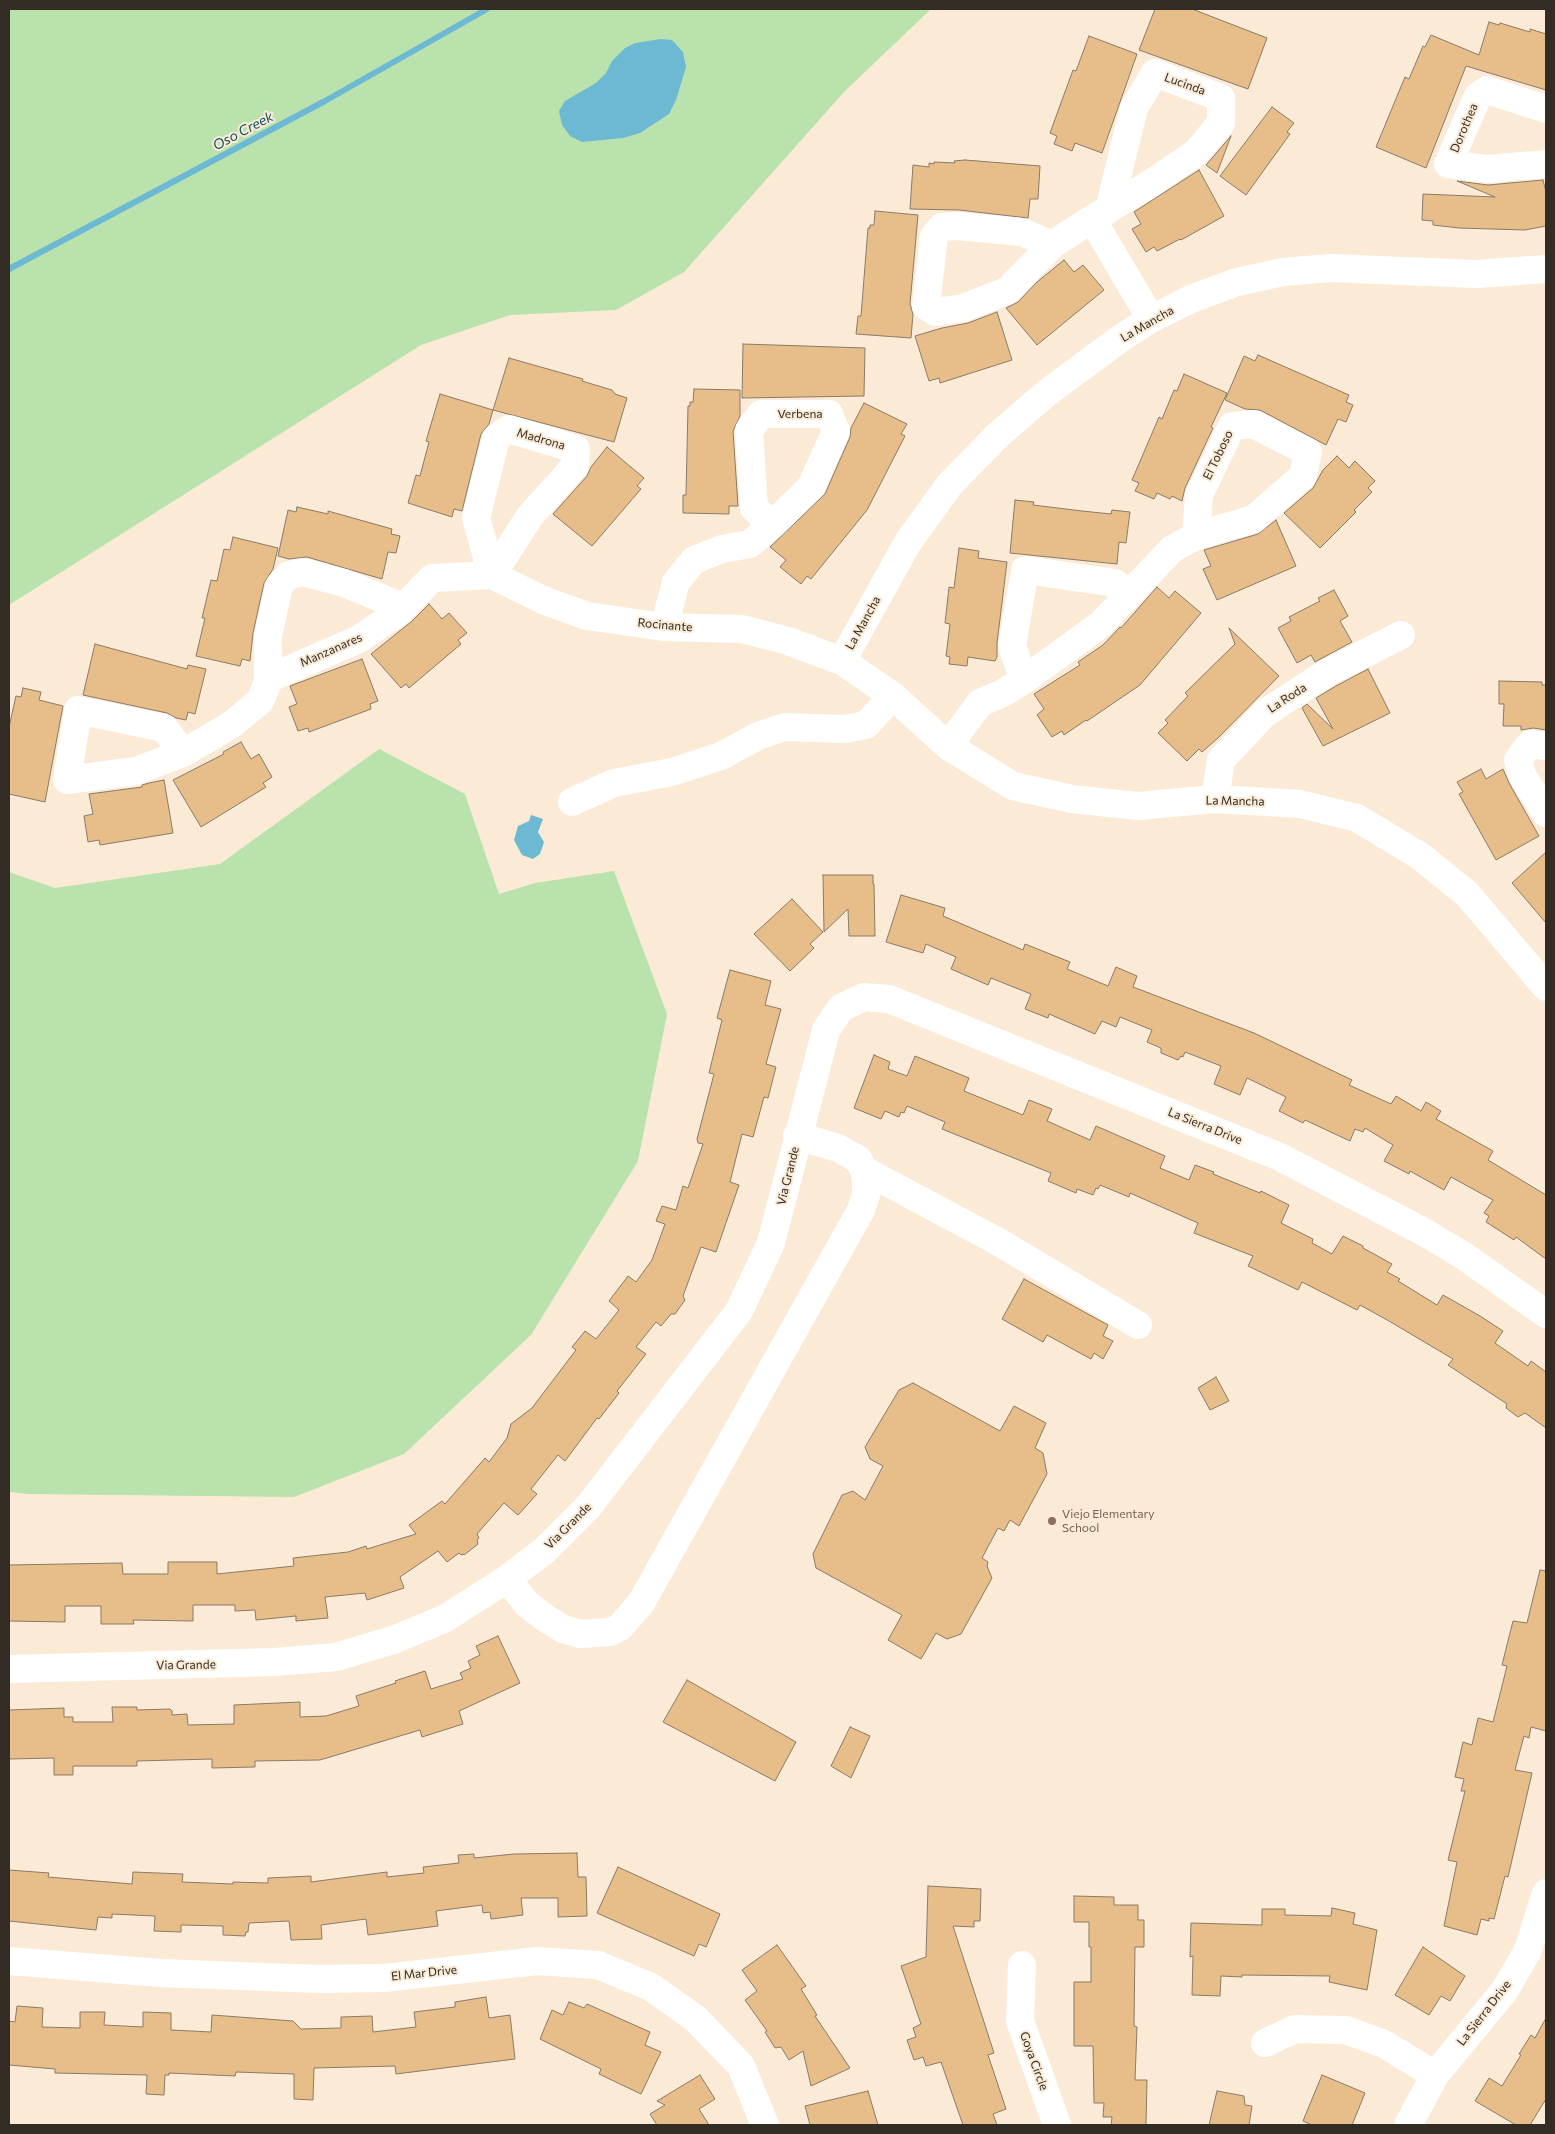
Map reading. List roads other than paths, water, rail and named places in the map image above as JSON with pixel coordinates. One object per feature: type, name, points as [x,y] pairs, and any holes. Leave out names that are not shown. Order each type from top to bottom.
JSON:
[{"type":"street","name":"Lucinda","points":[[1052,244],[1022,232],[958,226],[942,227],[934,236],[926,306],[936,312],[963,308],[1007,291],[1052,244],[1101,214],[1197,152],[1221,123],[1221,98],[1155,74],[1134,108],[1101,214]]},
{"type":"street","name":"Dorothea","points":[[1546,109],[1487,90],[1478,96],[1448,164],[1487,169],[1546,164]]},
{"type":"street","points":[[1101,214],[1151,319]]},
{"type":"street","name":"La Mancha","points":[[1546,269],[1476,274],[1331,268],[1283,272],[1237,282],[1191,299],[1151,319],[1048,392],[998,435],[950,484],[908,542],[842,661],[893,696],[948,746],[1013,786],[1072,799],[1137,806],[1215,799],[1300,804],[1357,818],[1420,856],[1467,894],[1546,987]]},
{"type":"street","name":"El Toboso","points":[[948,746],[980,703],[1003,693],[1024,680],[1101,624],[1172,549],[1196,536],[1254,519],[1303,476],[1308,452],[1253,424],[1232,426],[1199,495],[1196,536]]},
{"type":"street","name":"Madrona","points":[[509,429],[576,449],[575,466],[530,516],[492,575],[476,518],[496,438],[509,429]]},
{"type":"street","points":[[664,627],[676,582],[694,560],[722,549],[750,544],[772,525]]},
{"type":"street","points":[[1024,680],[1012,646],[1025,570],[1115,582],[1128,596]]},
{"type":"street","points":[[183,752],[231,725],[260,700],[268,682],[268,636],[279,586],[289,575],[303,572],[344,583],[403,607]]},
{"type":"street","name":"Rocinante","points":[[492,575],[543,600],[587,616],[664,627],[742,629],[788,641],[842,661]]},
{"type":"street","name":"Manzanares","points":[[268,682],[270,678],[358,639],[403,607],[432,578],[492,575]]},
{"type":"street","name":"La Roda","points":[[1215,799],[1221,760],[1265,712],[1328,672],[1401,635]]},
{"type":"street","points":[[572,802],[614,784],[672,772],[721,756],[760,735],[785,727],[845,729],[866,725],[893,696]]},
{"type":"street","points":[[1546,746],[1531,744],[1518,760],[1522,775],[1546,813]]},
{"type":"street","name":"La Sierra Drive","points":[[841,1008],[864,997],[888,999],[1280,1157],[1424,1232],[1464,1256],[1546,1314]]},
{"type":"street","name":"Via Grande","points":[[9,1669],[275,1662],[336,1656],[393,1640],[444,1619],[507,1579],[545,1550],[588,1507],[739,1311],[771,1244],[826,1030],[841,1008]]},
{"type":"street","points":[[507,1579],[527,1604],[544,1618],[563,1629],[580,1634],[610,1632],[620,1627],[641,1603],[861,1210],[866,1195],[864,1170],[858,1159],[838,1148],[798,1136]]},
{"type":"street","points":[[864,1170],[997,1241],[1138,1324]]},
{"type":"street","name":"La Sierra Drive","points":[[1408,2125],[1435,2075],[1505,1990],[1528,1950],[1546,1893]]},
{"type":"street","name":"El Mar Drive","points":[[9,1961],[161,1973],[318,1980],[384,1978],[537,1961],[598,1965],[651,1987],[696,2019],[741,2066],[765,2125]]},
{"type":"street","name":"Goya Circle","points":[[1022,1965],[1020,2022],[1057,2125]]},
{"type":"street","points":[[1265,2043],[1295,2029],[1346,2030],[1384,2044],[1435,2075]]},
{"type":"water","points":[[661,39],[672,40],[683,52],[686,67],[676,100],[669,114],[640,133],[623,138],[582,142],[570,136],[562,125],[559,111],[565,101],[596,83],[606,73],[612,61],[625,48],[635,43]]},
{"type":"water","points":[[531,815],[543,819],[538,832],[544,842],[540,854],[533,859],[522,855],[514,840],[518,826],[529,821]]},
{"type":"waterway","name":"Oso Creek","points":[[9,269],[325,101],[487,9]]},
{"type":"place","name":"Viejo Elementary School","points":[[1052,1521]]}]
